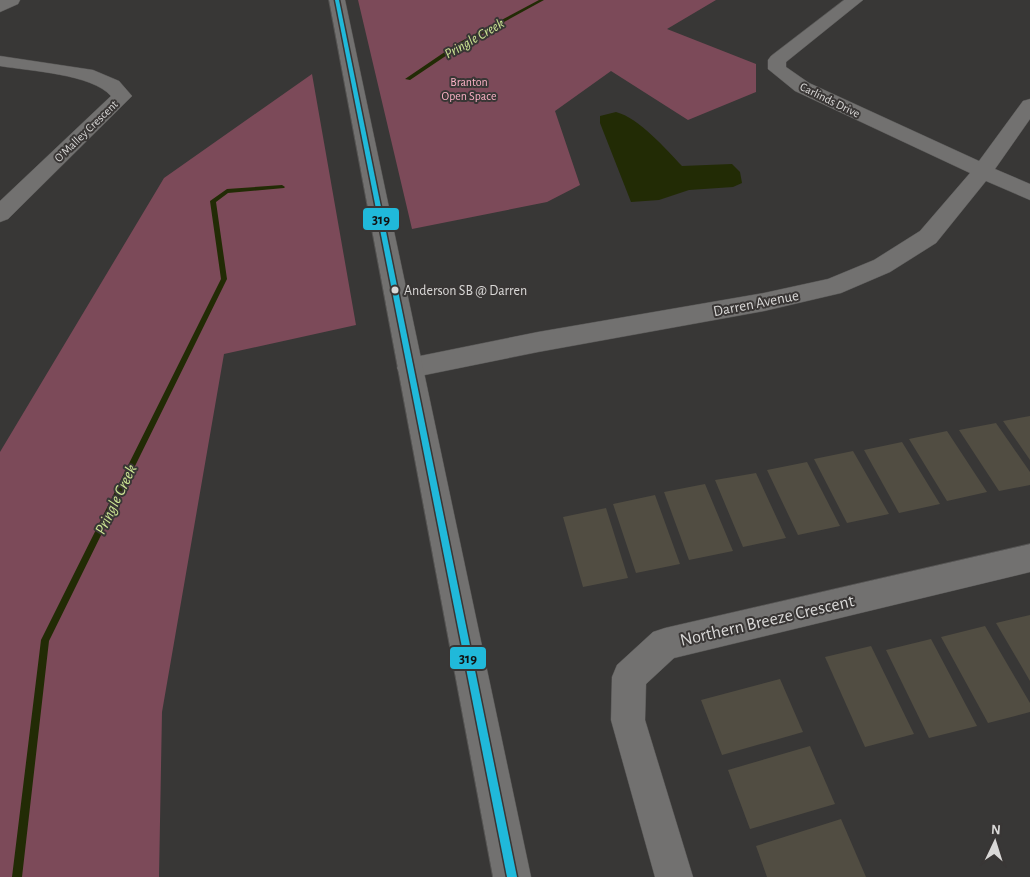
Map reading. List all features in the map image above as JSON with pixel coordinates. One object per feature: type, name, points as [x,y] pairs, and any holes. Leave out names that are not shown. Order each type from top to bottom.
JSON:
[{"type":"street","points":[[0,7],[12,0]]},
{"type":"street","points":[[337,0],[512,877]]},
{"type":"street","name":"Carlinds Drive","points":[[855,0],[777,60],[777,70],[802,87],[983,171]]},
{"type":"street","name":"O'Malley Crescent","points":[[0,60],[86,74],[112,85],[122,96],[0,214]]},
{"type":"street","name":"Darren Avenue","points":[[410,368],[538,342],[764,302],[833,287],[882,266],[928,237],[983,171],[1030,105]]},
{"type":"street","points":[[983,171],[1030,193]]},
{"type":"street","name":"Northern Breeze Crescent","points":[[674,877],[628,720],[629,677],[665,644],[1030,558]]},
{"type":"green space","name":"Branton Open Space","points":[[358,0],[716,0],[667,29],[756,64],[756,92],[688,120],[611,71],[555,111],[580,185],[547,202],[412,229]]},
{"type":"green space","points":[[312,74],[356,325],[224,354],[162,712],[159,877],[0,877],[0,452],[164,178]]},
{"type":"shaded area","points":[[616,112],[625,115],[643,127],[682,166],[732,164],[740,172],[742,183],[733,187],[689,190],[659,200],[631,202],[600,123],[600,116]]},
{"type":"building","points":[[1030,416],[1030,460],[1003,421]]},
{"type":"building","points":[[996,423],[1030,472],[1030,485],[999,491],[959,430]]},
{"type":"building","points":[[947,431],[987,492],[947,501],[909,439]]},
{"type":"building","points":[[902,442],[940,504],[899,513],[864,450]]},
{"type":"building","points":[[853,451],[889,514],[847,523],[814,459]]},
{"type":"building","points":[[807,462],[840,526],[798,535],[767,470]]},
{"type":"building","points":[[756,473],[786,538],[743,547],[715,480]]},
{"type":"building","points":[[705,484],[733,551],[689,560],[664,492]]},
{"type":"building","points":[[655,495],[680,564],[636,573],[613,504]]},
{"type":"building","points":[[606,508],[628,578],[583,587],[563,517]]},
{"type":"building","points":[[1030,615],[1030,681],[996,623]]},
{"type":"building","points":[[985,626],[1030,703],[1030,712],[988,723],[941,637]]},
{"type":"building","points":[[931,639],[977,726],[929,738],[886,650]]},
{"type":"building","points":[[871,646],[914,734],[865,747],[825,657]]},
{"type":"building","points":[[780,679],[803,732],[722,755],[701,700]]},
{"type":"building","points":[[810,746],[835,804],[750,829],[728,770]]},
{"type":"building","points":[[841,819],[866,877],[767,877],[756,846]]},
{"type":"waterway","name":"Pringle Creek","points":[[408,79],[460,44],[542,0]]},
{"type":"waterway","name":"Pringle Creek","points":[[17,877],[45,640],[224,279],[213,201],[227,191],[282,187]]},
{"type":"transit line","name":"319","points":[[337,0],[512,877]]},
{"type":"place","name":"Anderson SB @ Darren","points":[[395,290]]}]
